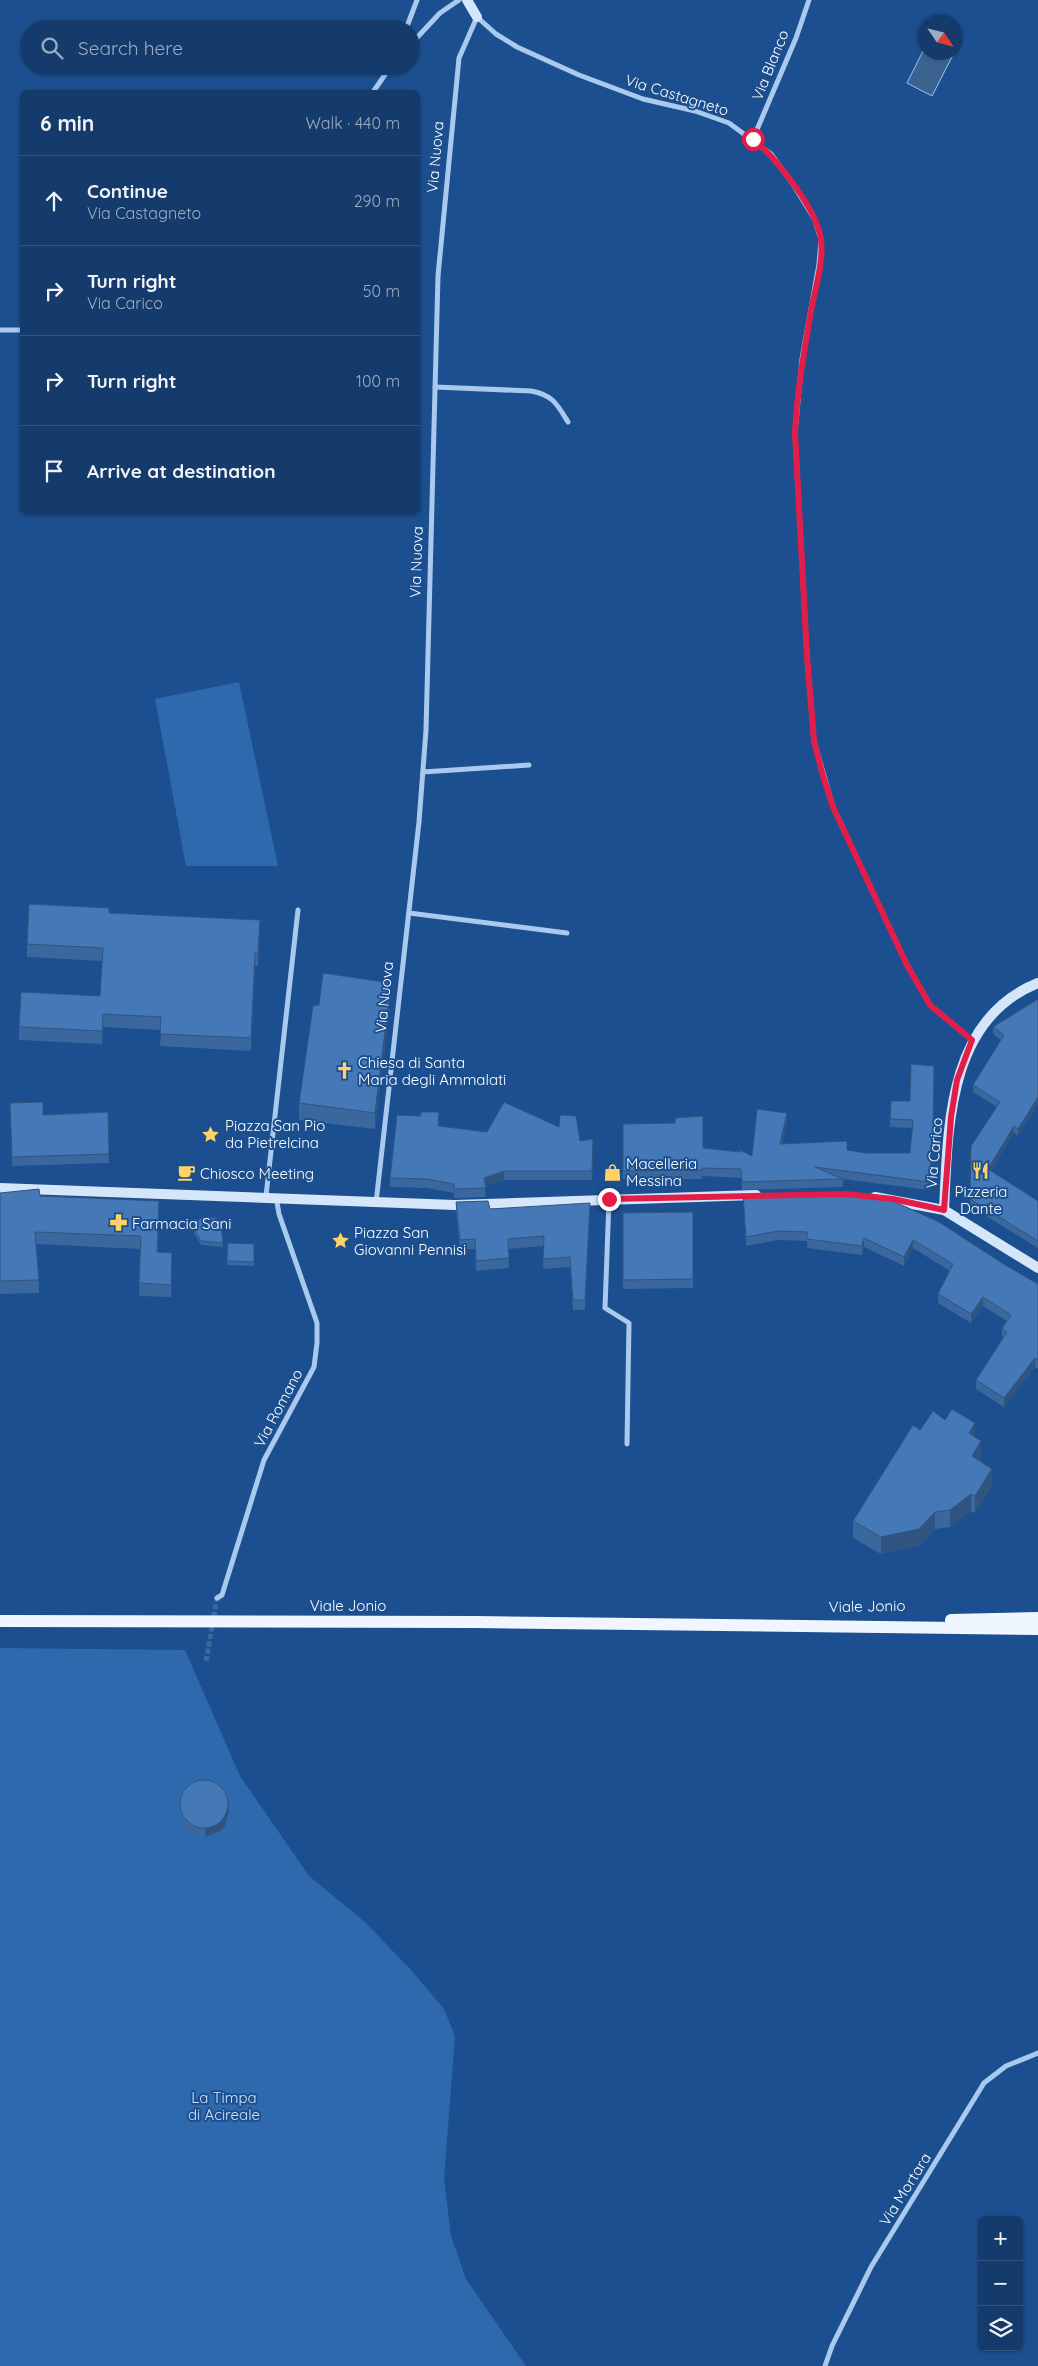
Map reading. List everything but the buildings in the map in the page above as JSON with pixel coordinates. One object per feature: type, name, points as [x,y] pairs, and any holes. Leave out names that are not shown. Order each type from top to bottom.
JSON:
[{"type":"main road","name":"Viale Jonio","points":[[696,1625],[1038,1618]]},
{"type":"main road","name":"Viale Jonio","points":[[0,1621],[466,1622],[1038,1629]]},
{"type":"street","points":[[409,20],[417,0]]},
{"type":"street","points":[[420,34],[440,13],[459,0]]},
{"type":"street","points":[[467,0],[477,17]]},
{"type":"street","name":"Via Blanco","points":[[753,139],[796,38],[809,0]]},
{"type":"street","name":"Via Castagneto","points":[[477,17],[496,34],[535,55],[643,99],[695,111],[729,123],[771,154],[793,184],[815,220],[821,240],[819,264],[797,396],[795,433],[807,656],[816,749],[833,807],[907,965],[930,1005],[972,1040]]},
{"type":"street","name":"Via Nuova","points":[[376,1203],[423,772],[438,276],[460,58],[477,17]]},
{"type":"street","points":[[373,90],[384,75]]},
{"type":"street","points":[[0,330],[20,330]]},
{"type":"street","points":[[435,386],[531,391],[547,394],[568,422]]},
{"type":"street","points":[[423,772],[529,765]]},
{"type":"street","name":"Via Romano","points":[[217,1598],[222,1594],[264,1460],[314,1368],[317,1343],[317,1323],[271,1196],[298,910]]},
{"type":"street","points":[[409,912],[567,933]]},
{"type":"street","name":"Via Carico","points":[[944,1210],[951,1117],[957,1080],[972,1040],[997,1007],[1025,988],[1038,983]]},
{"type":"street","points":[[0,1188],[271,1196],[376,1203],[455,1205],[766,1195]]},
{"type":"street","points":[[864,1196],[893,1199],[944,1210],[1038,1268]]},
{"type":"street","points":[[609,1199],[605,1308],[629,1323],[627,1444]]},
{"type":"street","name":"Via Mortara","points":[[825,2366],[832,2346],[871,2267],[984,2083],[1006,2066],[1038,2053]]},
{"type":"green space","points":[[239,682],[278,866],[186,866],[155,699]]},
{"type":"green space","name":"La Timpa di Acireale","points":[[0,1648],[185,1650],[240,1776],[309,1876],[366,1923],[411,1970],[444,2009],[455,2036],[444,2179],[451,2236],[466,2279],[526,2366],[0,2366]]},
{"type":"shaded area","points":[[918,60],[950,60],[932,96],[907,83]]},
{"type":"tunnel","points":[[206,1661],[217,1598]]},
{"type":"place","name":"Chiesa di Santa Maria degli Ammalati","points":[[344,1071]]},
{"type":"place","name":"Piazza San Pio da Pietrelcina","points":[[211,1134]]},
{"type":"place","name":"Pizzeria Dante","points":[[981,1170]]},
{"type":"place","name":"Macelleria Messina","points":[[612,1172]]},
{"type":"place","name":"Chiosco Meeting","points":[[186,1173]]},
{"type":"place","name":"Farmacia Sani","points":[[118,1223]]},
{"type":"place","name":"Piazza San Giovanni Pennisi","points":[[340,1241]]},
{"type":"route","points":[[609,1199],[846,1194],[893,1199],[944,1210],[951,1117],[957,1080],[972,1040],[930,1005],[907,965],[833,807],[814,741],[807,656],[795,433],[797,396],[819,264],[821,240],[815,220],[793,184],[771,154],[753,139]]}]
